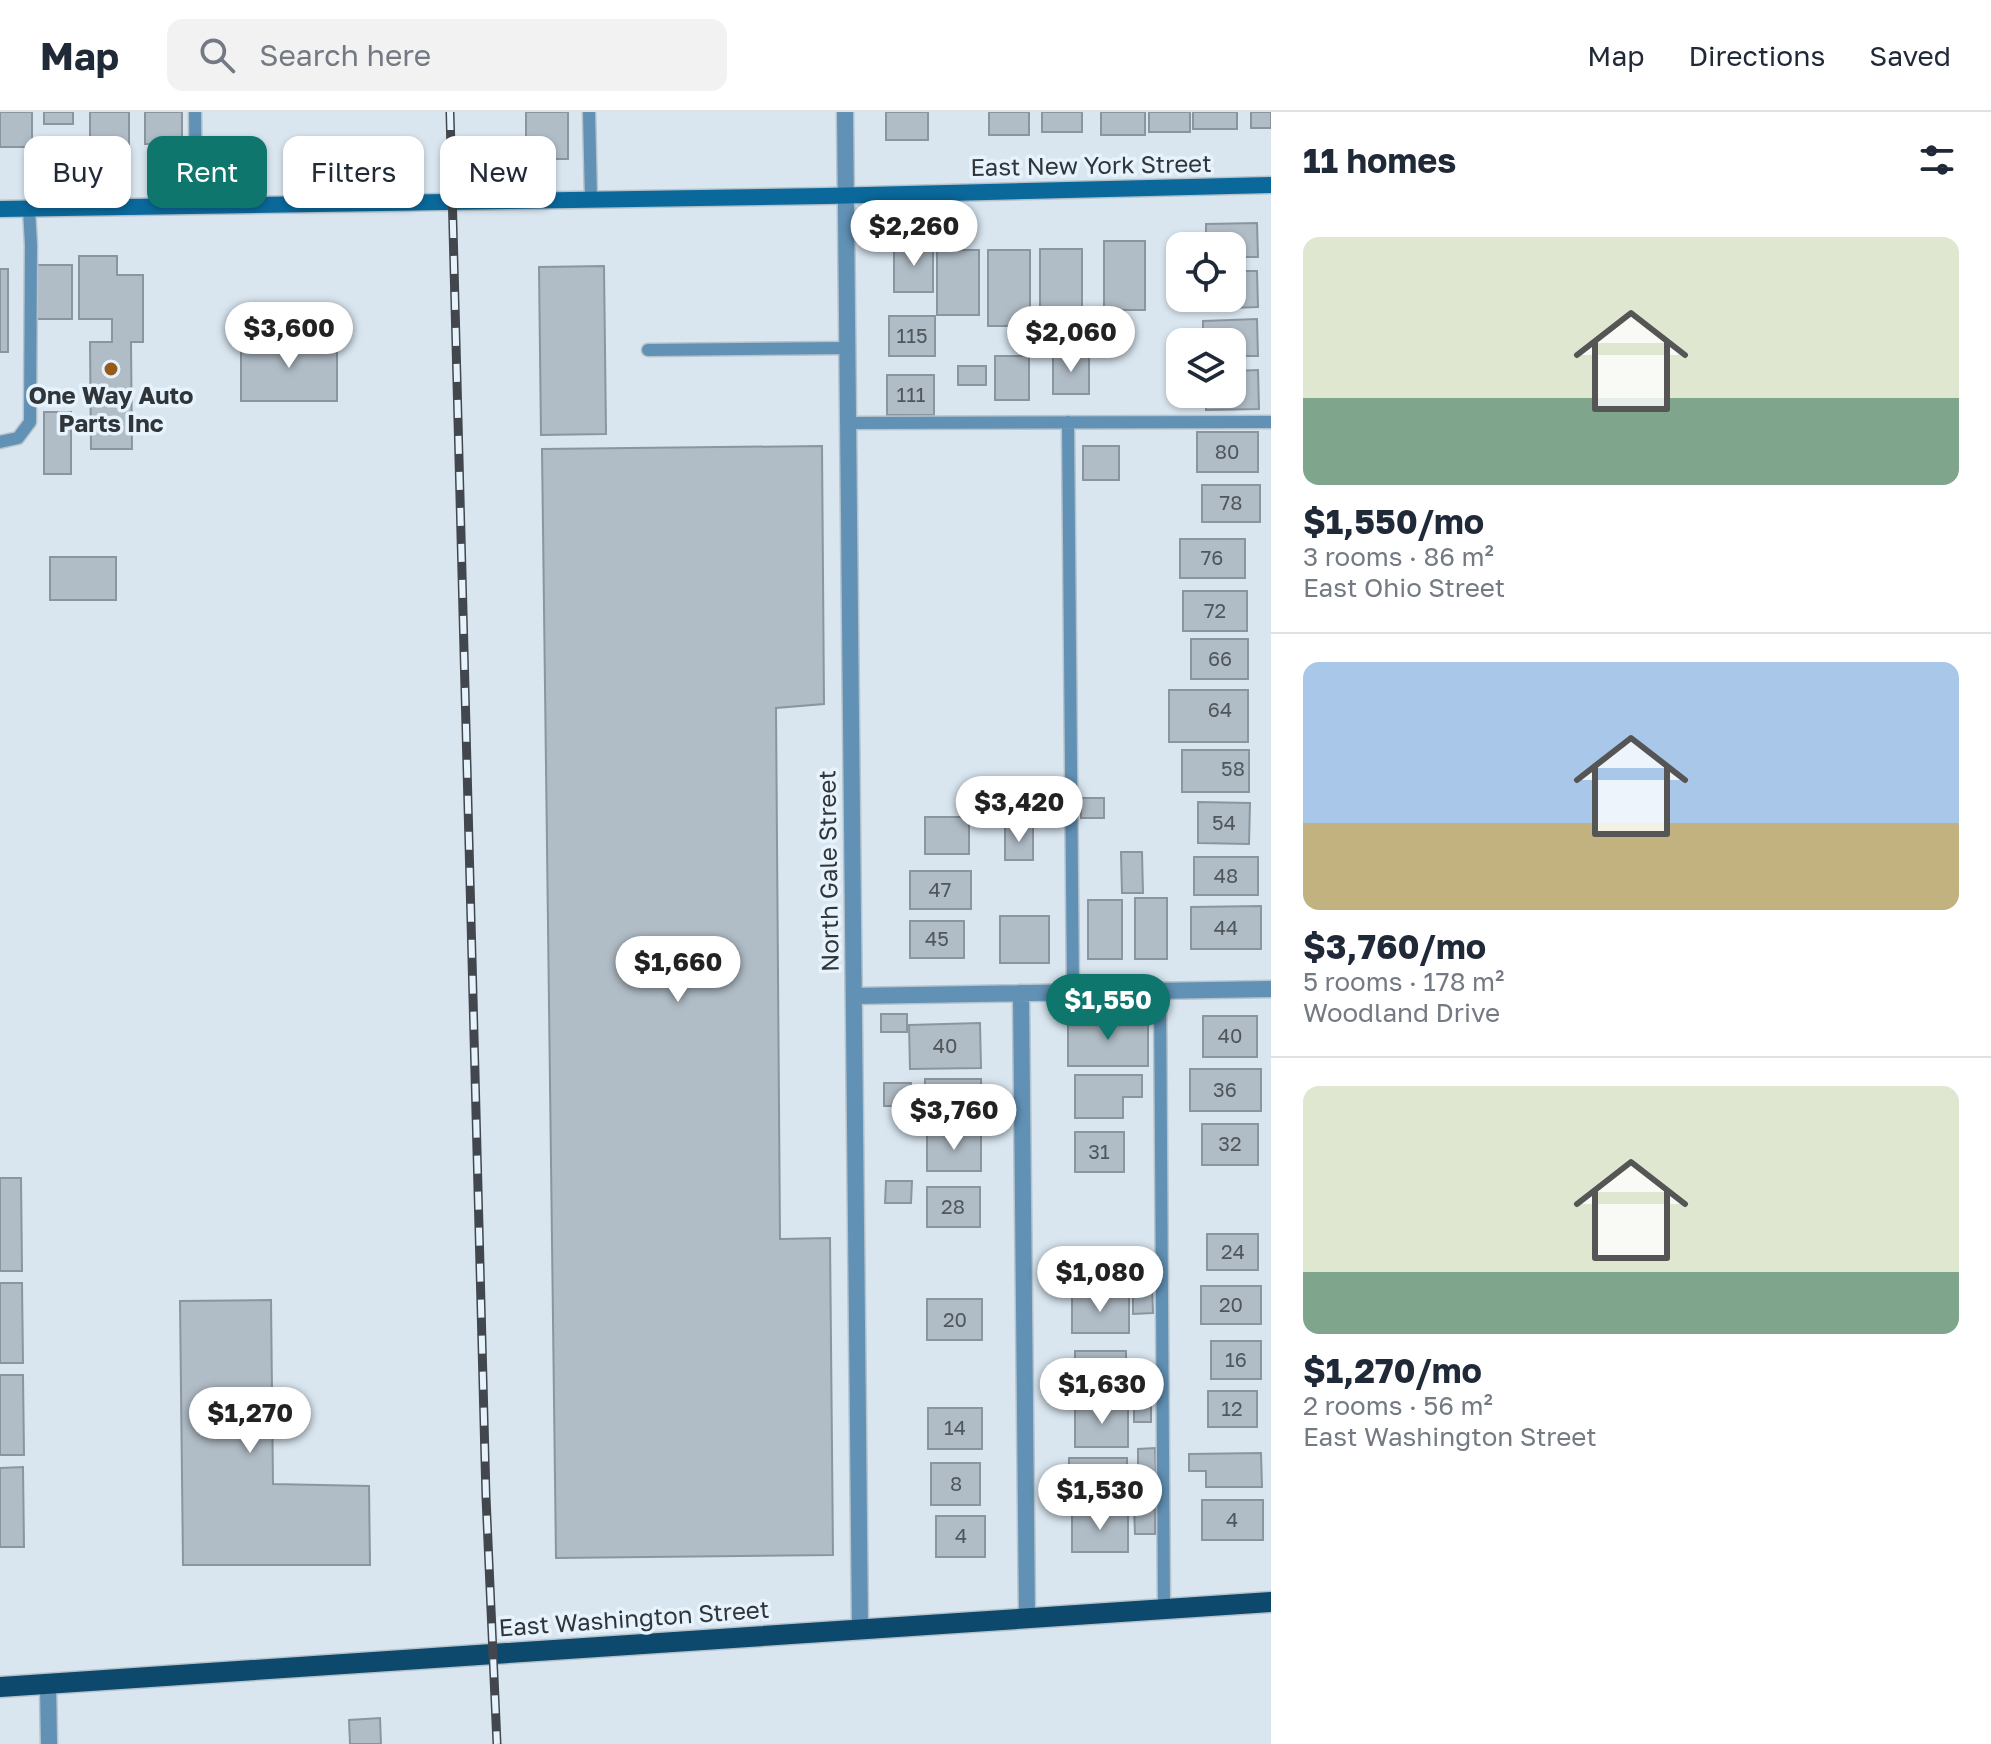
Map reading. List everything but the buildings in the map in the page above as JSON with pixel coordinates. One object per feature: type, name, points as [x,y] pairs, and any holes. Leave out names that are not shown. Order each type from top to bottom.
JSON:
[{"type":"main road","name":"East New York Street","points":[[267,204],[1271,185]]},
{"type":"main road","name":"East New York Street","points":[[0,209],[147,206]]},
{"type":"main road","name":"East Washington Street","points":[[0,1687],[1271,1602]]},
{"type":"street","name":"North Gale Street","points":[[845,112],[860,1630]]},
{"type":"street","points":[[854,996],[1271,989]]},
{"type":"street","points":[[1021,993],[1027,1618]]},
{"type":"street","points":[[48,1684],[49,1744]]},
{"type":"lane","points":[[195,112],[195,136]]},
{"type":"lane","points":[[589,112],[591,199]]},
{"type":"lane","points":[[0,442],[18,438],[30,422],[29,209]]},
{"type":"lane","points":[[648,350],[847,348]]},
{"type":"lane","points":[[1068,422],[1073,992]]},
{"type":"lane","points":[[848,423],[1271,422]]},
{"type":"lane","points":[[1160,990],[1164,1609]]},
{"type":"railway","points":[[450,112],[486,1497],[497,1744]]},
{"type":"place","name":"One Way Auto Parts Inc","points":[[111,369]]}]
